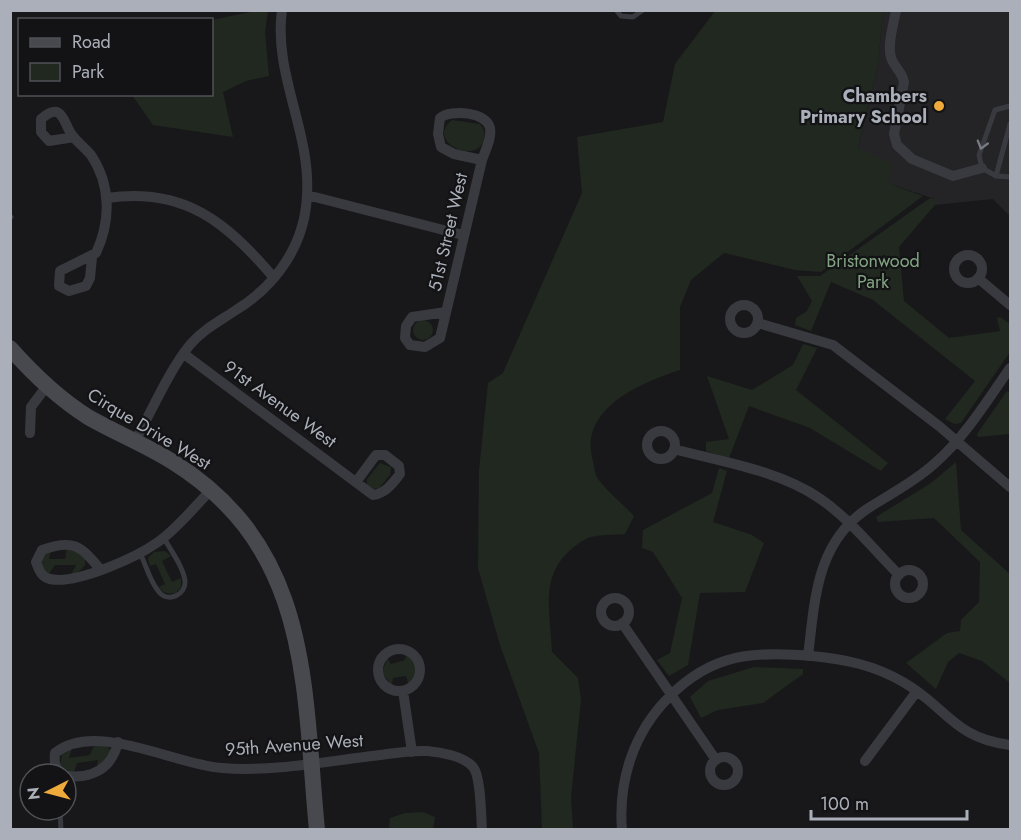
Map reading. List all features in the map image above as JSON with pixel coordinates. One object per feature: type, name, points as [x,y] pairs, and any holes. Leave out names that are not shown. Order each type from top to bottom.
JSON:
[{"type":"street","points":[[135,441],[184,354],[196,339],[254,297],[282,270],[290,257],[303,223],[308,195],[307,168],[282,55],[282,10]]},
{"type":"street","points":[[896,10],[890,53],[892,61],[902,73],[904,82],[894,134],[897,145],[912,159],[953,176],[982,168]]},
{"type":"street","name":"51st Street West","points":[[446,312],[463,235],[490,134],[488,123],[484,119],[455,111],[440,118],[438,134],[441,147],[454,154],[482,160]]},
{"type":"street","points":[[74,137],[99,169],[107,198],[105,230],[96,253],[92,257]]},
{"type":"street","points":[[308,195],[463,235]]},
{"type":"street","points":[[107,198],[150,197],[183,203],[226,227],[249,248],[274,278]]},
{"type":"street","points":[[978,278],[1011,305]]},
{"type":"street","points":[[758,323],[833,345],[957,441],[1011,487]]},
{"type":"street","name":"Cirque Drive West","points":[[10,348],[46,387],[90,418],[172,461],[211,490],[253,536],[273,570],[289,607],[301,665],[317,830]]},
{"type":"street","name":"91st Avenue West","points":[[184,354],[356,482]]},
{"type":"street","points":[[808,656],[816,585],[830,548],[848,524],[922,474],[957,441],[1011,368]]},
{"type":"street","points":[[30,433],[32,407],[46,387]]},
{"type":"street","points":[[674,449],[797,485],[830,506],[899,575]]},
{"type":"street","points":[[100,569],[86,550],[70,545],[42,550],[36,562],[41,574],[49,579],[78,577],[100,569],[140,553],[164,538],[211,490]]},
{"type":"street","points":[[622,624],[673,693],[716,760]]},
{"type":"street","points":[[394,650],[407,651],[418,659],[420,666],[418,679],[409,689],[403,691],[396,692],[383,685],[378,671],[382,658],[394,650]]},
{"type":"street","points":[[622,830],[623,789],[633,750],[654,714],[673,693],[699,672],[730,658],[763,653],[845,660],[872,667],[917,691],[956,725],[982,739],[1011,745]]},
{"type":"street","points":[[403,691],[412,752]]},
{"type":"street","points":[[865,761],[917,691]]},
{"type":"street","name":"95th Avenue West","points":[[57,762],[55,753],[63,747],[109,741],[199,765],[222,768],[310,763],[412,752],[437,753],[466,760],[473,766],[477,775],[482,830]]},
{"type":"street","name":"95th Avenue West","points":[[78,773],[97,772],[110,765],[118,742]]},
{"type":"lane","points":[[616,10],[621,16],[628,17],[643,10]]},
{"type":"lane","points":[[1011,106],[994,110],[979,155],[982,168],[996,176],[1011,177]]},
{"type":"lane","points":[[996,176],[1011,124]]},
{"type":"lane","points":[[140,553],[157,590],[170,597],[178,596],[184,589],[185,581],[164,538]]},
{"type":"shaded area","name":"Chambers Primary School","points":[[883,11],[1010,11],[1010,216],[993,199],[935,205],[935,199],[887,183],[858,148],[878,65]]},
{"type":"green space","points":[[255,11],[268,11],[265,32],[269,76],[246,81],[223,92],[233,137],[153,125],[133,96],[213,96],[213,20]]},
{"type":"green space","points":[[715,11],[883,11],[878,65],[858,148],[893,164],[887,183],[923,196],[821,272],[795,270],[724,253],[691,280],[680,307],[680,370],[649,382],[618,399],[605,411],[596,424],[591,439],[592,457],[597,477],[634,516],[625,534],[588,538],[569,551],[559,563],[553,576],[549,604],[552,652],[578,678],[581,700],[571,797],[573,829],[542,829],[539,753],[500,645],[478,568],[479,470],[488,383],[503,373],[582,193],[577,137],[663,122],[675,64]]},
{"type":"green space","points":[[452,120],[480,124],[484,134],[481,146],[465,151],[449,143],[444,137],[445,129]]},
{"type":"green space","name":"Bristonwood Park","points":[[930,198],[936,199],[935,205],[899,247],[904,301],[949,338],[1000,331],[997,318],[1000,317],[1010,324],[1010,352],[961,423],[955,424],[945,419],[975,381],[873,300],[831,282],[811,331],[795,325],[796,318],[807,311],[812,301],[797,276],[820,276]]},
{"type":"green space","points":[[423,320],[430,323],[433,330],[430,337],[423,340],[416,337],[413,330],[416,323]]},
{"type":"green space","points":[[803,344],[817,348],[796,390],[888,463],[881,471],[810,428],[749,406],[729,458],[706,451],[706,442],[729,439],[707,376],[752,390],[793,365]]},
{"type":"green space","points":[[1007,391],[1010,393],[1010,434],[978,437],[977,434]]},
{"type":"green space","points":[[956,462],[961,530],[1010,574],[1010,683],[982,661],[959,653],[948,662],[936,689],[906,663],[947,633],[960,631],[961,620],[979,602],[980,562],[934,518],[878,522],[876,517],[931,483]]},
{"type":"green space","points":[[380,463],[391,467],[390,475],[379,488],[372,489],[367,485],[367,479]]},
{"type":"green space","points":[[719,468],[727,471],[713,522],[752,535],[764,543],[745,592],[700,593],[688,665],[669,676],[657,660],[670,653],[682,598],[653,552],[642,548],[643,530],[712,493]]},
{"type":"green space","points":[[67,548],[73,548],[85,559],[85,565],[78,573],[71,575],[76,565],[55,565],[48,575],[40,567],[42,554],[51,550],[49,559],[65,559]]},
{"type":"green space","points":[[165,551],[171,556],[162,561],[172,582],[181,578],[181,587],[176,593],[162,591],[159,587],[165,584],[156,564],[150,566],[148,558],[154,552]]},
{"type":"green space","points":[[406,655],[416,664],[416,676],[409,685],[406,676],[393,678],[392,686],[382,673],[387,658],[391,664],[405,660]]},
{"type":"green space","points":[[754,667],[803,669],[803,674],[763,703],[718,710],[701,718],[690,697],[708,681]]},
{"type":"green space","points":[[94,745],[107,745],[112,754],[96,771],[98,760],[61,762],[62,753],[72,748],[69,758],[90,755]]},
{"type":"green space","points":[[423,812],[435,817],[433,829],[389,829],[390,818],[405,813]]},
{"type":"place","name":"Chambers Primary School","points":[[939,106]]}]
